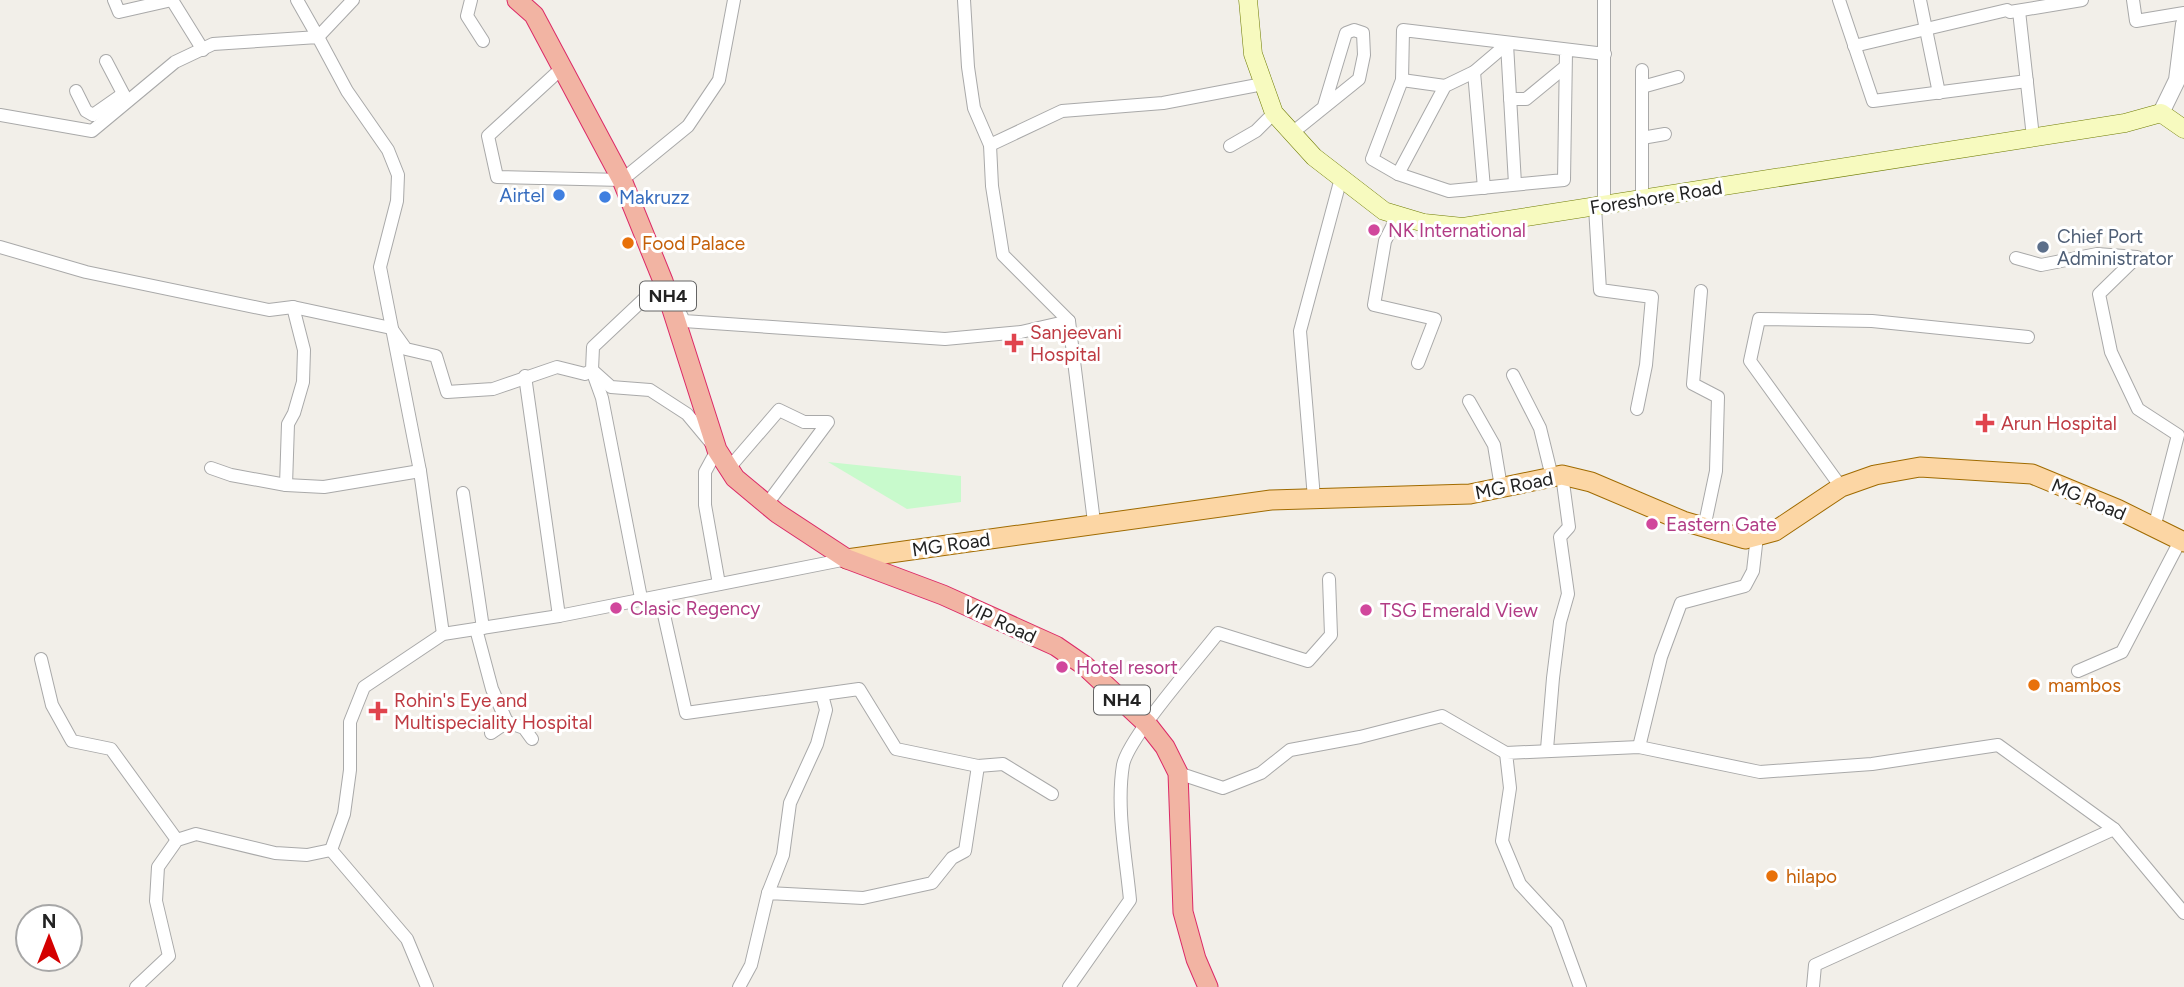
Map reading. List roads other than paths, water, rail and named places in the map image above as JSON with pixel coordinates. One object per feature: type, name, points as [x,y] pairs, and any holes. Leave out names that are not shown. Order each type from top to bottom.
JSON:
[{"type":"highway","name":"NH4","points":[[517,0],[534,15],[622,180],[663,281],[717,450],[735,478],[767,505],[848,559]]},
{"type":"highway","name":"VIP Road","points":[[848,559],[943,595],[1056,646],[1085,666],[1147,723],[1165,747],[1178,773],[1183,912],[1196,959],[1208,987]]},
{"type":"main road","name":"Foreshore Road","points":[[1248,0],[1253,54],[1274,113],[1314,156],[1384,211],[1424,223],[1463,227],[2125,123],[2161,113]]},
{"type":"main road","points":[[2161,113],[2184,129]]},
{"type":"main road","name":"MG Road","points":[[848,559],[1094,522],[1314,498],[1470,494],[1557,476],[1591,482],[1704,528],[1745,539],[1775,531],[1841,487],[1875,475],[1920,467],[2032,474],[2182,542]]},
{"type":"street","points":[[114,0],[119,12],[172,0],[203,50]]},
{"type":"street","points":[[297,0],[347,91],[388,149],[398,175],[397,201],[380,267],[420,471],[443,634]]},
{"type":"street","points":[[76,91],[86,111],[93,115],[125,98],[174,62],[213,44],[318,37],[353,0]]},
{"type":"street","points":[[471,0],[467,16],[483,41]]},
{"type":"street","points":[[562,68],[488,136],[497,177],[622,180],[688,126],[719,80],[734,0]]},
{"type":"street","points":[[964,0],[968,67],[974,108],[990,145],[992,186],[1003,255],[1069,321],[1094,522]]},
{"type":"street","points":[[1604,0],[1600,290],[1652,297],[1646,365],[1637,409]]},
{"type":"street","points":[[1839,0],[1873,101],[2027,81]]},
{"type":"street","points":[[1920,0],[1939,93]]},
{"type":"street","points":[[1854,46],[2010,7],[2082,0]]},
{"type":"street","points":[[2133,0],[2136,21],[2184,13]]},
{"type":"street","points":[[2010,7],[2027,81],[2033,137]]},
{"type":"street","points":[[2161,113],[2177,80],[2184,24]]},
{"type":"street","points":[[1292,133],[1359,79],[1364,55],[1363,33],[1354,30],[1346,33],[1324,106]]},
{"type":"street","points":[[1566,52],[1564,180],[1449,191],[1398,174],[1372,159],[1402,80],[1403,30],[1566,52],[1605,54]]},
{"type":"street","points":[[1402,80],[1445,86],[1474,72],[1507,44]]},
{"type":"street","points":[[1507,44],[1515,184]]},
{"type":"street","points":[[106,61],[125,98]]},
{"type":"street","points":[[1510,99],[1526,99],[1565,67]]},
{"type":"street","points":[[1642,70],[1642,199]]},
{"type":"street","points":[[1474,72],[1484,188]]},
{"type":"street","points":[[1642,87],[1678,77]]},
{"type":"street","points":[[990,145],[1062,111],[1163,103],[1263,84]]},
{"type":"street","points":[[1398,174],[1445,86]]},
{"type":"street","points":[[0,116],[92,131],[125,98]]},
{"type":"street","points":[[1230,146],[1256,131],[1274,113]]},
{"type":"street","points":[[1642,138],[1665,134]]},
{"type":"street","points":[[1314,498],[1300,331],[1341,178]]},
{"type":"street","points":[[1398,215],[1385,241],[1374,304],[1435,319],[1418,363]]},
{"type":"street","points":[[0,247],[86,272],[269,310],[293,307],[391,328],[406,349],[436,356],[447,392],[493,389],[557,367],[585,374],[592,370]]},
{"type":"street","points":[[2017,258],[2041,265],[2098,254],[2137,257],[2099,294],[2111,352],[2138,409],[2178,435],[2154,528]]},
{"type":"street","points":[[641,598],[602,398],[592,370],[593,347],[663,281],[684,321],[945,338],[1021,332],[1069,321]]},
{"type":"street","points":[[1701,291],[1693,384],[1718,397],[1716,471],[1704,528]]},
{"type":"street","points":[[286,485],[288,424],[295,413],[303,382],[304,360],[293,307]]},
{"type":"street","points":[[1841,487],[1750,361],[1759,319],[1872,321],[2028,337]]},
{"type":"street","points":[[592,370],[611,387],[650,390],[687,414],[717,450],[705,472],[705,505],[719,584]]},
{"type":"street","points":[[1514,375],[1540,428],[1557,476],[1569,527],[1560,537],[1568,594],[1556,650],[1547,749]]},
{"type":"street","points":[[525,376],[559,615]]},
{"type":"street","points":[[1469,401],[1494,446],[1501,486]]},
{"type":"street","points":[[729,468],[779,410],[804,422],[828,422],[767,505]]},
{"type":"street","points":[[211,468],[231,475],[286,485],[324,487],[420,471]]},
{"type":"street","points":[[463,493],[479,628],[492,689],[507,722],[524,728],[532,739]]},
{"type":"street","points":[[1639,747],[1661,657],[1681,603],[1745,586],[1753,571],[1757,536]]},
{"type":"street","points":[[2078,671],[2122,652],[2182,542]]},
{"type":"street","points":[[331,850],[344,814],[350,770],[350,722],[363,687],[443,634],[641,598],[660,597],[848,559]]},
{"type":"street","points":[[1069,987],[1130,900],[1121,801],[1124,762],[1147,723],[1218,634],[1308,661],[1331,635],[1329,579]]},
{"type":"street","points":[[660,597],[686,713],[859,689],[896,749],[978,766],[1003,764],[1052,794]]},
{"type":"street","points":[[41,659],[52,705],[72,741],[111,749],[177,840]]},
{"type":"street","points":[[740,987],[751,965],[768,893],[783,855],[790,803],[817,744],[826,710],[822,695]]},
{"type":"street","points":[[1178,773],[1223,788],[1261,774],[1290,750],[1360,737],[1442,716],[1506,753],[1547,749],[1639,747],[1760,772],[1872,764],[1998,745],[2115,829],[2184,913]]},
{"type":"street","points":[[491,733],[507,722]]},
{"type":"street","points":[[1506,753],[1510,789],[1502,841],[1520,884],[1558,924],[1580,987]]},
{"type":"street","points":[[768,893],[863,898],[932,883],[952,858],[965,851],[978,766]]},
{"type":"street","points":[[1814,987],[1815,965],[2115,829]]},
{"type":"street","points":[[136,987],[169,957],[156,901],[158,867],[177,840],[196,834],[275,853],[307,855],[331,850]]},
{"type":"street","points":[[331,850],[408,939],[427,987]]},
{"type":"place","name":"Airtel","points":[[559,195]]},
{"type":"place","name":"Makruzz","points":[[605,197]]},
{"type":"place","name":"NK International","points":[[1374,230]]},
{"type":"place","name":"Food Palace","points":[[628,243]]},
{"type":"place","name":"Chief Port Administrator","points":[[2043,247]]},
{"type":"place","name":"Sanjeevani Hospital","points":[[1014,343]]},
{"type":"place","name":"Arun Hospital","points":[[1985,423]]},
{"type":"place","name":"Eastern Gate","points":[[1652,524]]},
{"type":"place","name":"Clasic Regency","points":[[616,608]]},
{"type":"place","name":"TSG Emerald View","points":[[1366,610]]},
{"type":"place","name":"Hotel resort","points":[[1062,667]]},
{"type":"place","name":"mambos","points":[[2034,685]]},
{"type":"place","name":"Rohin's Eye and Multispeciality Hospital","points":[[378,711]]},
{"type":"place","name":"hilapo","points":[[1772,876]]}]
